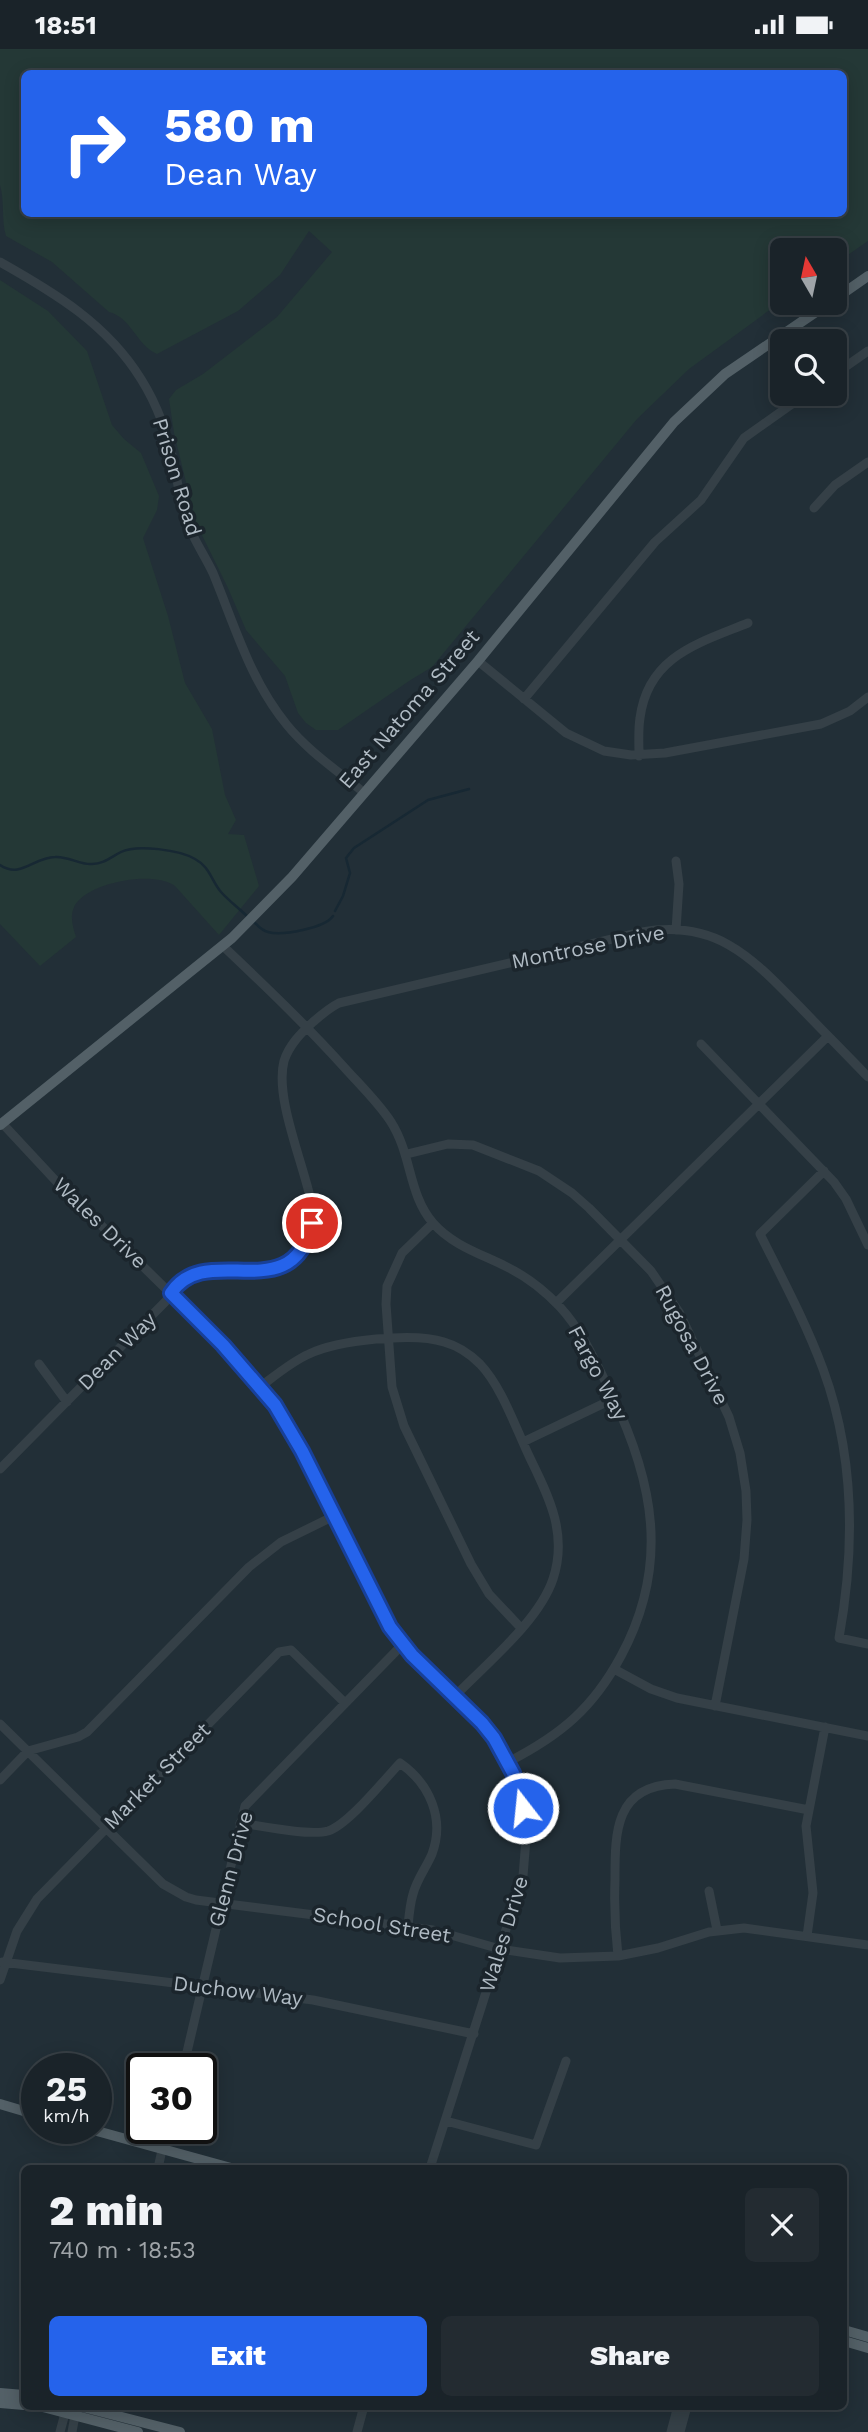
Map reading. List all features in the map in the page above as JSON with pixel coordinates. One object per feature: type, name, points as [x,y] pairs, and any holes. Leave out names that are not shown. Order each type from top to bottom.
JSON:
[{"type":"main road","points":[[847,291],[868,276]]},
{"type":"main road","name":"East Natoma Street","points":[[1,1124],[223,946],[278,891],[478,661],[690,405],[725,374],[811,315]]},
{"type":"main road","points":[[0,2104],[21,2110]]},
{"type":"main road","points":[[112,2135],[220,2165]]},
{"type":"main road","points":[[847,2331],[868,2337]]},
{"type":"main road","points":[[847,2342],[868,2348]]},
{"type":"main road","points":[[0,2393],[21,2395]]},
{"type":"main road","points":[[0,2403],[21,2405]]},
{"type":"main road","points":[[75,2410],[138,2432]]},
{"type":"main road","points":[[77,2410],[180,2432]]},
{"type":"street","name":"Prison Road","points":[[0,262],[78,309],[106,334],[142,380],[170,446],[186,519],[212,571],[233,629],[259,682],[289,727],[363,792]]},
{"type":"street","points":[[847,366],[868,351]]},
{"type":"street","points":[[524,699],[655,542],[706,493],[744,439],[789,406]]},
{"type":"street","points":[[814,508],[835,485],[868,462]]},
{"type":"street","points":[[639,756],[643,704],[647,691],[661,670],[685,649],[748,623]]},
{"type":"street","points":[[478,661],[560,729],[578,740],[604,751],[639,756],[821,723],[850,711],[868,697]]},
{"type":"street","points":[[676,861],[679,884],[676,930]]},
{"type":"street","name":"Montrose Drive","points":[[307,1028],[334,1006],[351,999],[642,932],[676,930],[711,937],[748,956],[868,1077]]},
{"type":"street","name":"Fargo Way","points":[[223,946],[307,1028],[387,1117],[407,1154],[416,1196],[433,1223],[457,1243],[519,1273],[556,1303],[570,1319],[588,1346],[635,1449],[643,1473],[652,1538],[650,1569],[640,1614],[614,1669],[597,1695],[568,1725],[508,1762]]},
{"type":"street","name":"Dean Way","points":[[0,1469],[164,1303],[184,1279],[203,1271],[217,1269],[258,1272],[276,1268],[296,1255],[307,1240],[313,1210],[281,1083],[286,1055],[297,1037],[307,1028]]},
{"type":"street","points":[[556,1303],[828,1036]]},
{"type":"street","points":[[701,1044],[824,1171],[842,1193],[868,1245]]},
{"type":"street","name":"Wales Drive","points":[[1,1124],[171,1293],[260,1387],[289,1427],[380,1612],[403,1644],[482,1723],[508,1762],[523,1808],[526,1858],[520,1888],[431,2165]]},
{"type":"street","name":"Rugosa Drive","points":[[407,1154],[448,1144],[473,1145],[539,1171],[559,1183],[589,1208],[652,1271],[679,1312],[729,1417],[740,1454],[746,1492],[746,1539],[715,1706]]},
{"type":"street","points":[[824,1171],[760,1234],[817,1353],[837,1414],[847,1477],[851,1534],[848,1581],[839,1638],[868,1644]]},
{"type":"street","points":[[433,1223],[402,1253],[391,1274],[386,1304],[392,1387],[404,1426],[479,1580],[521,1628]]},
{"type":"street","points":[[260,1387],[297,1360],[322,1349],[349,1343],[430,1339],[448,1343],[469,1355],[493,1382],[553,1506],[559,1544],[557,1565],[550,1588],[535,1613],[455,1696]]},
{"type":"street","points":[[39,1364],[67,1402]]},
{"type":"street","points":[[523,1443],[613,1399]]},
{"type":"street","points":[[0,1780],[28,1751],[87,1732],[257,1560],[281,1542],[334,1515]]},
{"type":"street","name":"Glenn Drive","points":[[187,2053],[245,1806],[403,1644]]},
{"type":"street","name":"Market Street","points":[[0,1980],[3,1962],[29,1909],[281,1651],[290,1650],[345,1703]]},
{"type":"street","points":[[614,1669],[664,1694],[868,1736]]},
{"type":"street","name":"School Street","points":[[0,1724],[172,1890],[196,1900],[408,1926],[452,1934],[500,1949],[560,1958],[618,1956],[659,1948],[717,1930],[758,1928],[868,1945]]},
{"type":"street","points":[[807,1936],[813,1893],[807,1845],[808,1809],[825,1727]]},
{"type":"street","points":[[240,1823],[313,1832],[330,1830],[343,1822],[400,1763],[423,1784],[437,1823],[435,1843],[413,1894],[408,1926]]},
{"type":"street","points":[[618,1956],[614,1917],[615,1835],[621,1818],[635,1798],[656,1786],[675,1784],[808,1809]]},
{"type":"street","points":[[709,1891],[717,1930]]},
{"type":"street","name":"Duchow Way","points":[[3,1962],[336,2004],[474,2034]]},
{"type":"street","points":[[446,2121],[536,2145],[566,2061]]},
{"type":"street","points":[[159,2165],[163,2144]]},
{"type":"street","points":[[60,2432],[71,2410]]},
{"type":"street","points":[[72,2410],[72,2432]]},
{"type":"street","points":[[357,2432],[363,2410]]},
{"type":"street","points":[[671,2432],[677,2410]]},
{"type":"street","points":[[680,2432],[686,2410]]},
{"type":"green space","points":[[0,49],[868,49],[868,241],[847,256],[847,238],[770,238],[770,310],[689,369],[637,419],[432,667],[338,730],[316,730],[306,723],[298,713],[285,676],[246,630],[196,523],[174,433],[169,399],[176,390],[203,374],[277,317],[332,252],[309,231],[280,275],[238,311],[157,354],[144,344],[123,320],[109,312],[52,262],[6,236],[0,185]]},
{"type":"green space","points":[[0,280],[48,311],[87,351],[112,425],[141,453],[159,496],[157,510],[143,538],[168,616],[185,683],[212,729],[225,795],[236,820],[228,834],[244,835],[259,886],[219,935],[175,886],[152,879],[122,881],[82,897],[72,913],[76,937],[40,966],[0,924]]},
{"type":"waterway","points":[[335,911],[350,873],[346,858],[354,848],[428,800],[469,789]]},
{"type":"waterway","points":[[0,865],[8,869],[21,869],[55,857],[96,864],[137,848],[169,851],[200,862],[221,892],[249,918]]},
{"type":"waterway","points":[[254,922],[266,931],[283,933],[313,927],[333,916]]},
{"type":"route","points":[[312,1223],[300,1250],[281,1266],[258,1272],[217,1269],[203,1271],[176,1284],[171,1293],[223,1345],[275,1405],[302,1451],[380,1612],[412,1655],[494,1738],[513,1773],[523,1808]]}]
